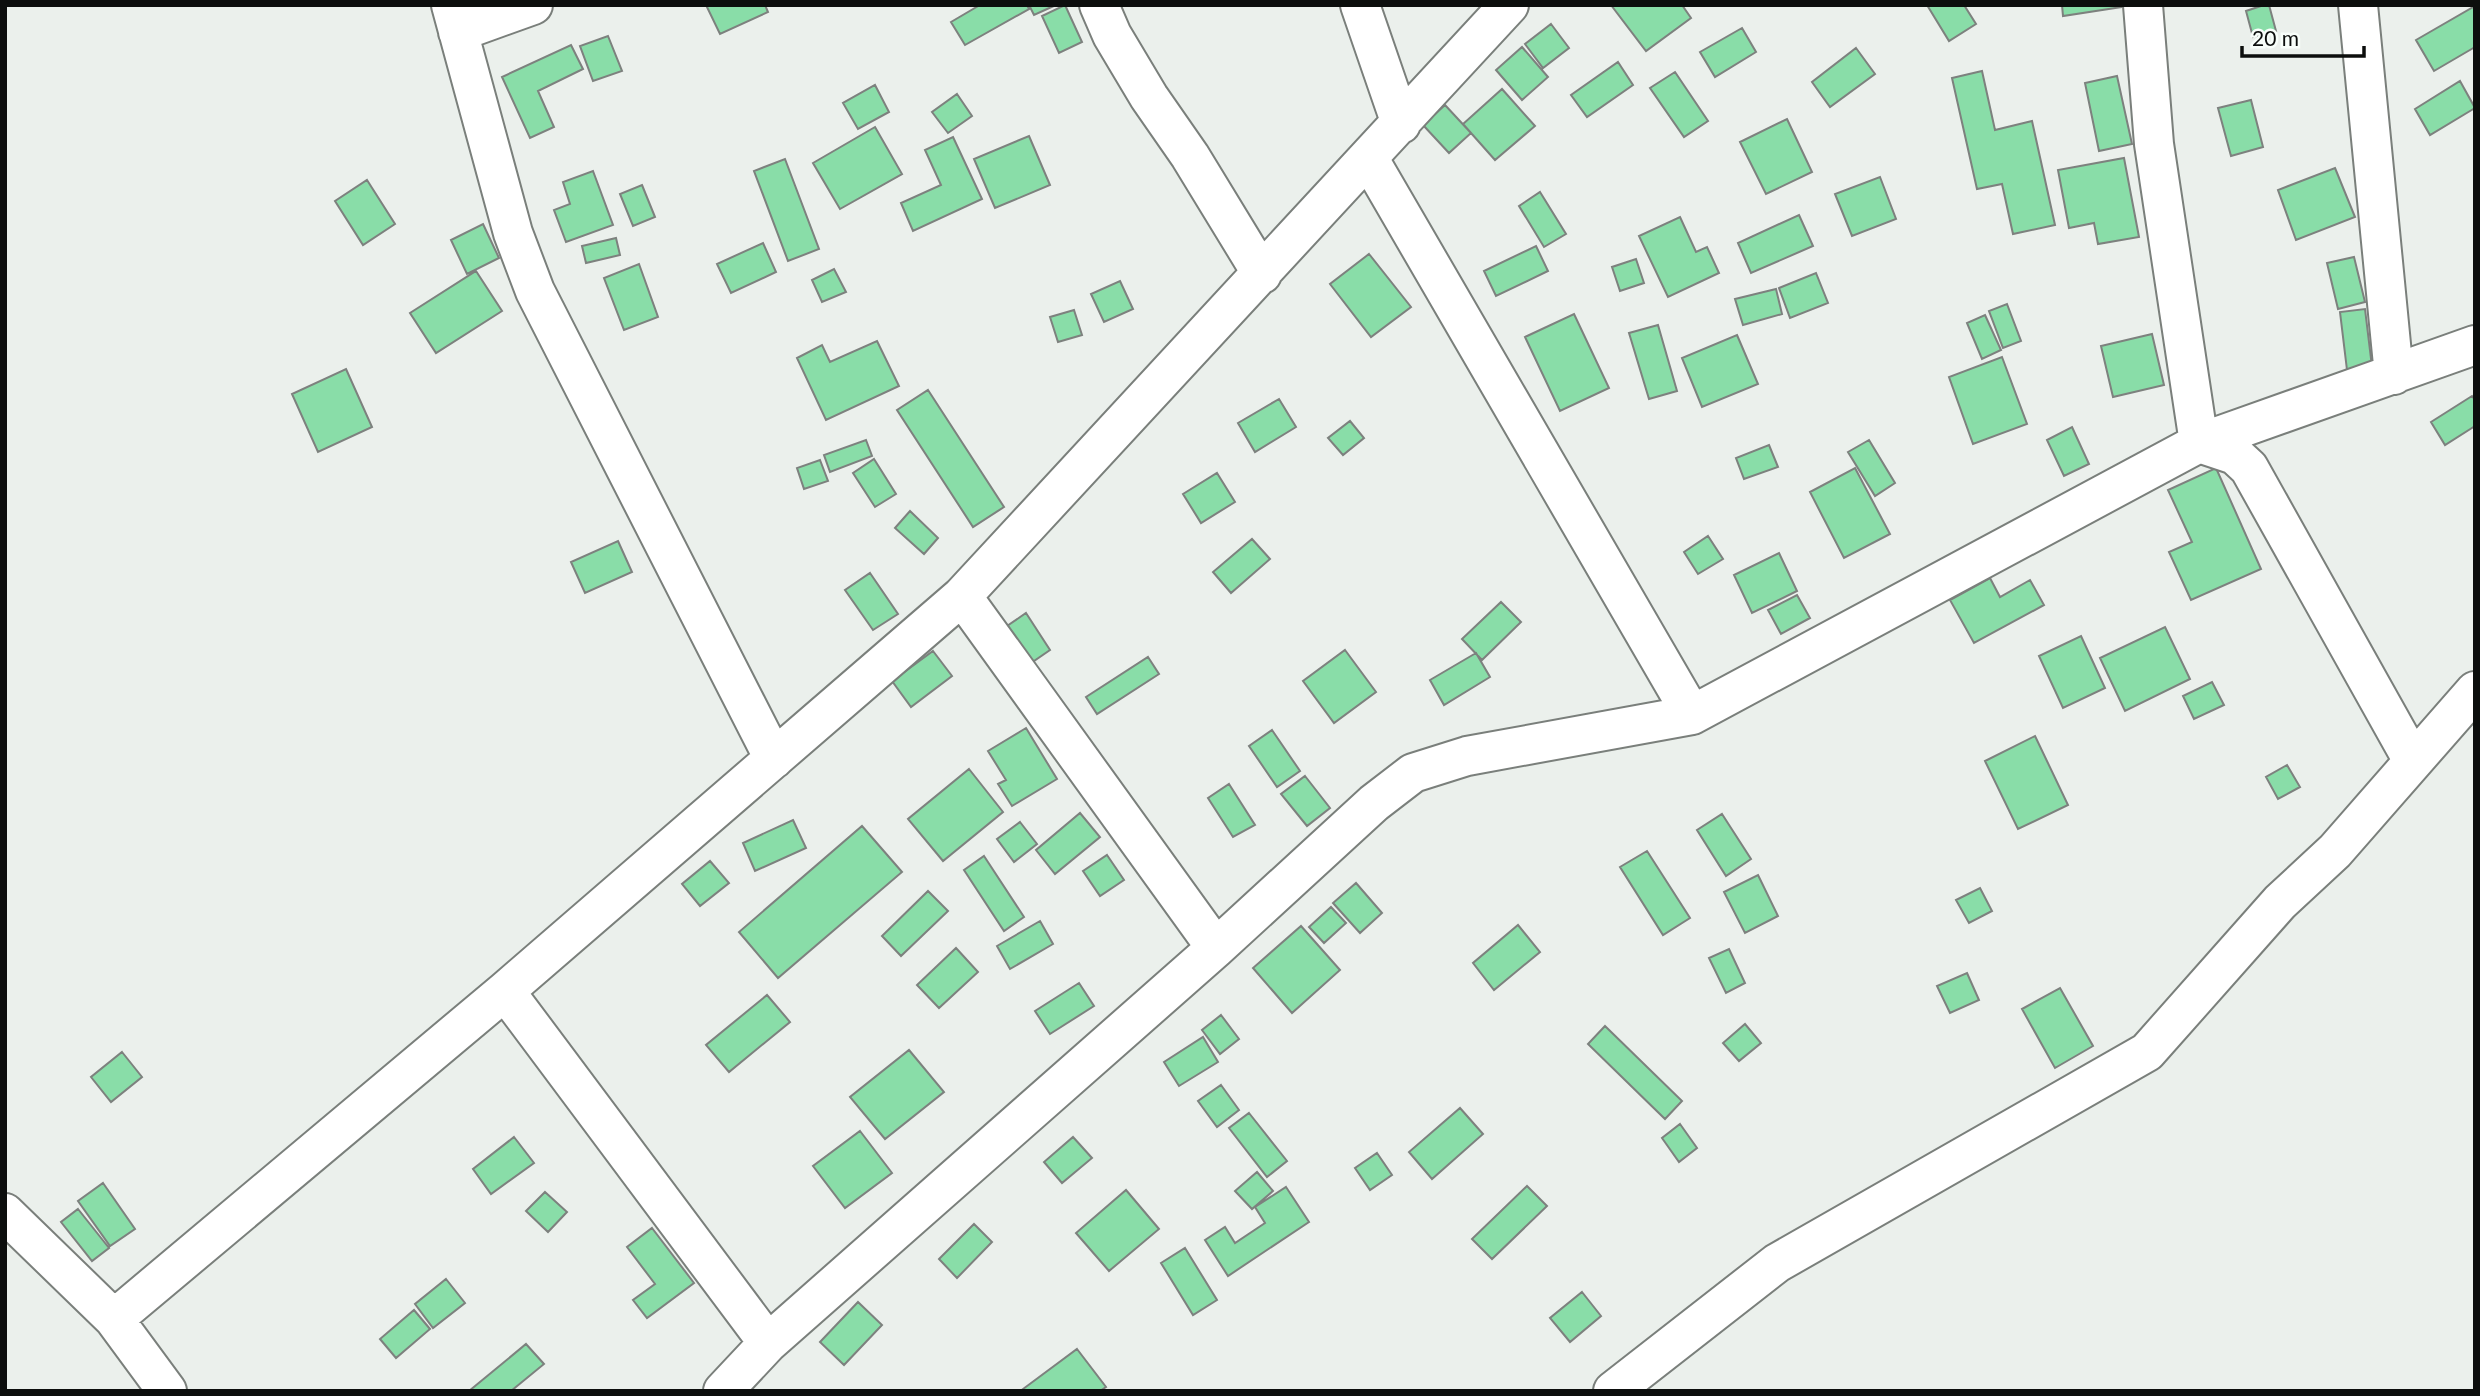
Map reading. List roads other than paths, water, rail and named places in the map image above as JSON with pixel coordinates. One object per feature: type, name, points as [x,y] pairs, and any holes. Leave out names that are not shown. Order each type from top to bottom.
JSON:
[{"type":"street","points":[[533,5],[454,19],[513,233],[535,291],[774,759]]},
{"type":"street","points":[[1099,5],[1112,35],[1149,97],[1190,156],[1262,274]]},
{"type":"street","points":[[1360,5],[1401,124]]},
{"type":"street","points":[[114,1319],[505,991],[962,596],[1510,5]]},
{"type":"street","points":[[2143,5],[2154,144],[2199,443]]},
{"type":"street","points":[[2358,5],[2394,375]]},
{"type":"street","points":[[1370,159],[1692,715]]},
{"type":"street","points":[[723,1391],[768,1343],[1216,948],[1374,803],[1413,773],[1467,756],[1692,715],[2199,443],[2475,345]]},
{"type":"street","points":[[2199,443],[2235,455],[2249,468],[2413,761]]},
{"type":"street","points":[[962,596],[1216,948]]},
{"type":"street","points":[[1613,1391],[1777,1264],[2147,1052],[2280,902],[2335,851],[2475,691]]},
{"type":"street","points":[[505,991],[768,1343]]},
{"type":"street","points":[[5,1213],[114,1319],[167,1391]]}]
